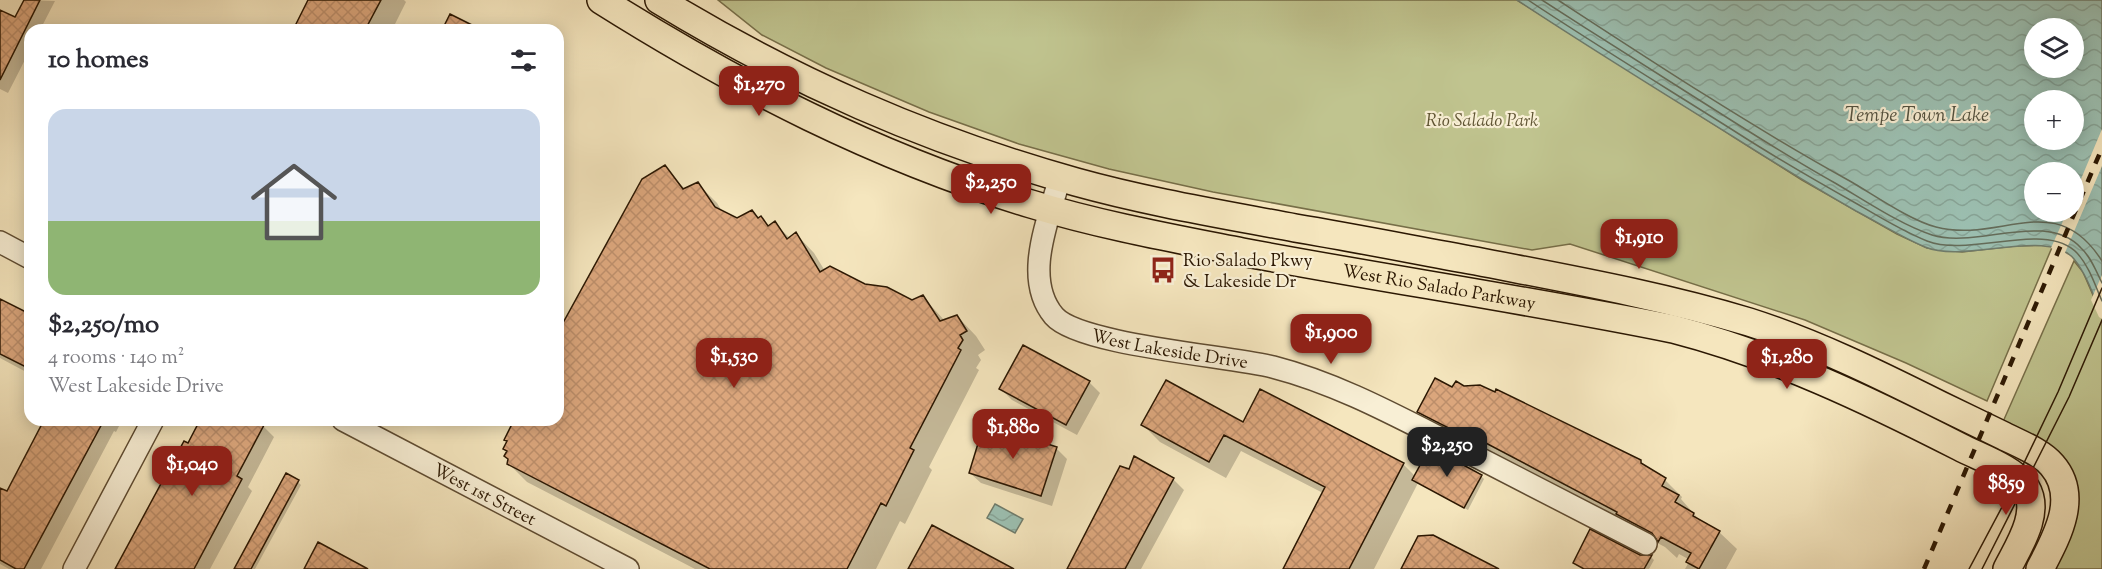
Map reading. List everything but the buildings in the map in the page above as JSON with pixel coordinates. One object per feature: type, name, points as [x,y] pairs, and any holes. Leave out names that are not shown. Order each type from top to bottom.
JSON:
[{"type":"main road","name":"West Rio Salado Parkway","points":[[601,0],[670,44],[807,116],[927,167],[1051,210],[1166,237],[1244,252],[1673,329],[1720,342],[1796,369],[1909,421],[2007,471],[2025,487],[2030,501],[2029,517],[2026,529],[2007,569]]},
{"type":"main road","name":"West Rio Salado Parkway","points":[[659,0],[777,66],[880,115],[990,156],[1060,177],[1138,198],[1218,215],[1383,243],[1622,289],[1720,314],[1796,339],[1937,403],[2023,446],[2051,463],[2062,483],[2066,503],[2060,528],[2040,569]]},
{"type":"street","name":"West Lakeside Drive","points":[[1060,177],[1041,248],[1038,274],[1041,293],[1056,318],[1087,333],[1130,343],[1272,367],[1357,396],[1646,544]]},
{"type":"street","points":[[0,242],[24,255]]},
{"type":"street","points":[[74,569],[150,426]]},
{"type":"street","name":"West 1st Street","points":[[354,426],[628,569]]},
{"type":"green space","name":"Rio Salado Park","points":[[718,0],[1517,0],[1802,180],[1897,234],[1927,248],[1962,252],[2015,246],[2053,245],[1987,401],[1805,320],[1570,244],[1532,250],[1213,192],[1109,169],[1019,144],[929,112],[826,68],[762,35]]},
{"type":"green space","points":[[2074,261],[2083,272],[2102,316],[2102,569],[2048,569],[2074,509],[2002,424]]},
{"type":"water","name":"Tempe Town Lake","points":[[1517,0],[2102,0],[2102,316],[2083,272],[2074,259],[2062,250],[2045,246],[2026,246],[1961,252],[1925,247],[1856,211],[1624,69]]},
{"type":"water","points":[[995,504],[1023,519],[1015,533],[987,518]]},
{"type":"pier","points":[[2102,129],[2102,166],[2084,208],[2084,172]]},
{"type":"pier","points":[[2063,222],[2078,222],[2064,255],[2051,248]]},
{"type":"pier","points":[[2102,275],[2102,319],[2091,300]]},
{"type":"tram line","points":[[1969,569],[2010,492],[2058,392],[2102,288]]},
{"type":"tram line","points":[[1982,569],[2069,397],[2102,320]]},
{"type":"railway","points":[[1924,569],[2102,148]]},
{"type":"place","name":"Rio Salado Pkwy & Lakeside Dr","points":[[1163,270]]}]
